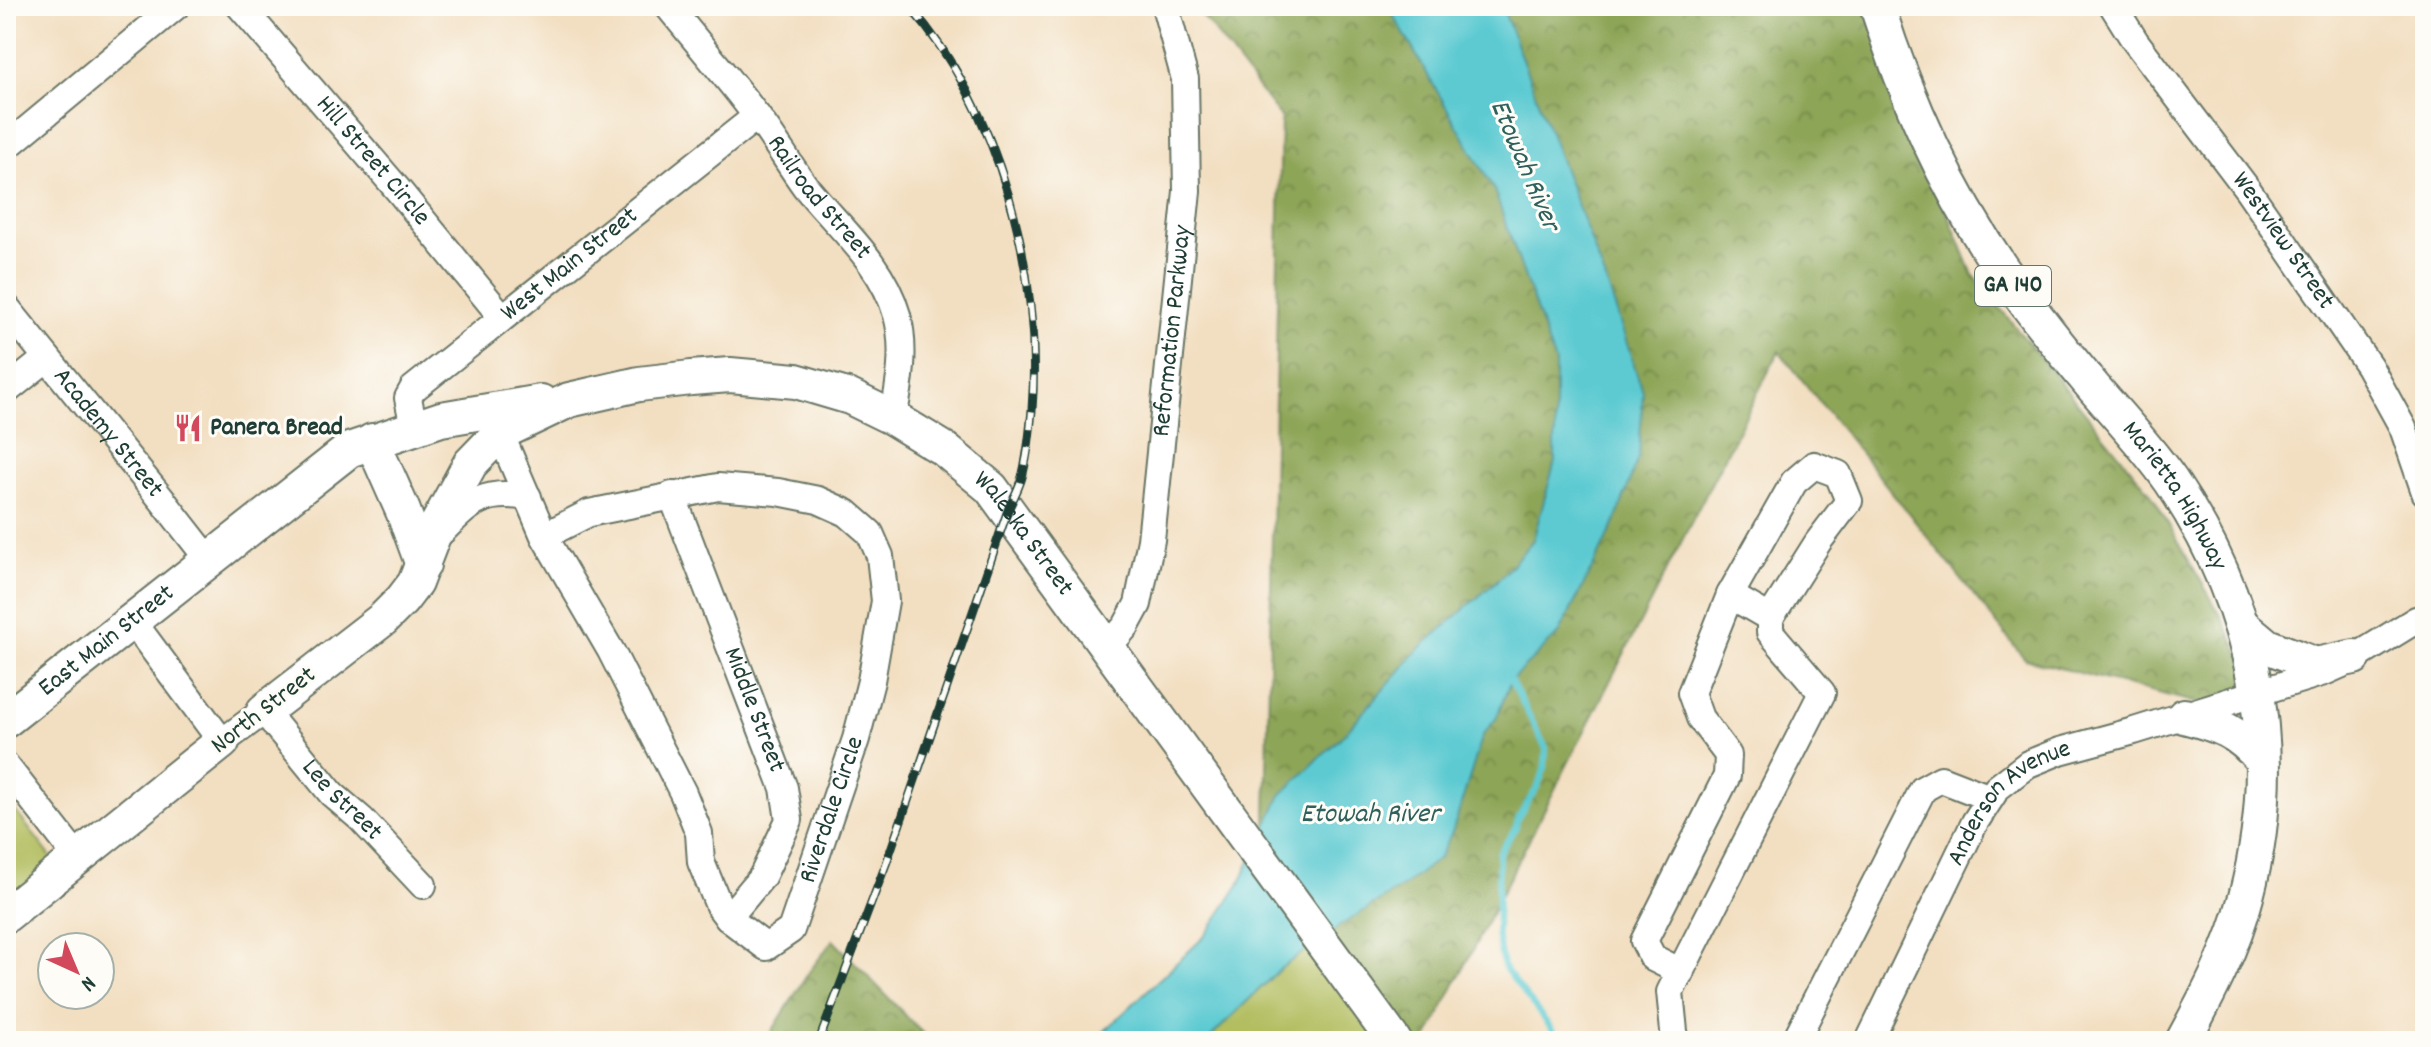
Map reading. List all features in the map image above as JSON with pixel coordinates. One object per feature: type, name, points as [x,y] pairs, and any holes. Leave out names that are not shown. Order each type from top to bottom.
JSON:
[{"type":"main road","name":"Marietta Highway","points":[[1877,6],[1924,131],[1979,235],[2050,335],[2169,479],[2213,554],[2242,625],[2257,693],[2262,760],[2258,827],[2246,897],[2216,977],[2183,1041]]},
{"type":"main road","name":"Waleska Street","points":[[470,464],[500,433],[569,400],[639,384],[730,375],[796,381],[850,397],[893,418],[944,449],[991,488],[1394,1041]]},
{"type":"main road","points":[[209,560],[349,450],[441,419],[525,402],[569,400]]},
{"type":"main road","points":[[372,441],[426,554]]},
{"type":"main road","name":"North Street","points":[[264,711],[383,619],[402,600],[415,583],[470,464]]},
{"type":"main road","name":"East Main Street","points":[[6,720],[209,560]]},
{"type":"main road","points":[[2242,625],[2267,646],[2316,665],[2354,657]]},
{"type":"main road","points":[[2184,716],[2221,726],[2246,741],[2262,760]]},
{"type":"main road","name":"North Street","points":[[6,915],[222,742]]},
{"type":"street","points":[[11,133],[176,6]]},
{"type":"street","name":"Hill Street Circle","points":[[240,6],[399,191],[502,317]]},
{"type":"street","name":"Railroad Street","points":[[668,6],[757,116],[805,185],[870,261],[887,291],[896,312],[902,350],[893,418]]},
{"type":"street","name":"Reformation Parkway","points":[[1108,647],[1126,626],[1138,604],[1151,540],[1187,191],[1185,79],[1165,6]]},
{"type":"street","name":"Westview Street","points":[[2113,6],[2135,41],[2248,190],[2369,366],[2403,428],[2425,492]]},
{"type":"street","name":"West Main Street","points":[[414,427],[408,398],[413,389],[757,116]]},
{"type":"street","name":"Academy Street","points":[[6,307],[209,560]]},
{"type":"street","points":[[6,391],[47,358]]},
{"type":"street","points":[[500,433],[544,536]]},
{"type":"street","points":[[1675,1041],[1670,992],[1681,972],[1822,693],[1770,632],[1770,618],[1818,542],[1849,501],[1838,474],[1814,465],[1794,482],[1730,595],[1691,693],[1700,718],[1728,755],[1727,776],[1660,903],[1644,941],[1653,958],[1681,972]]},
{"type":"street","name":"Riverdale Circle","points":[[718,487],[778,492],[818,500],[847,513],[870,533],[880,556],[885,601],[871,681],[856,739],[791,930],[766,947],[728,918],[719,906],[701,862],[699,833],[683,793],[611,651],[544,536],[589,513],[672,495],[718,487]]},
{"type":"street","points":[[426,554],[465,509],[482,498],[504,493],[528,497]]},
{"type":"street","name":"Middle Street","points":[[672,495],[784,788],[789,820],[762,877],[728,918]]},
{"type":"street","points":[[1730,595],[1770,618]]},
{"type":"street","name":"Anderson Avenue","points":[[1869,1041],[1975,822],[1997,788],[2028,764],[2060,751],[2324,672],[2416,620],[2425,618]]},
{"type":"street","points":[[133,622],[222,742]]},
{"type":"street","name":"North Street","points":[[222,742],[264,711]]},
{"type":"street","name":"Lee Street","points":[[264,711],[332,794],[361,819],[423,885]]},
{"type":"street","points":[[6,766],[78,858]]},
{"type":"street","points":[[1795,1041],[1923,789],[1941,779],[1990,798]]},
{"type":"green space","points":[[1195,6],[1878,6],[1899,95],[1973,275],[2150,492],[2224,621],[2272,722],[2025,659],[1779,351],[1426,1041],[1389,1041],[1265,865],[1281,118]]},
{"type":"green space","points":[[6,799],[55,862],[6,900]]},
{"type":"green space","points":[[1265,865],[1389,1041],[1125,1041]]},
{"type":"green space","points":[[833,940],[930,1041],[766,1041]]},
{"type":"water","name":"Etowah River","points":[[1388,6],[1502,6],[1607,283],[1643,392],[1639,455],[1615,523],[1559,634],[1511,680],[1496,719],[1483,735],[1453,830],[1439,858],[1405,885],[1280,969],[1207,1041],[1094,1041],[1206,935],[1239,885],[1281,795],[1343,735],[1418,650],[1503,575],[1533,540],[1555,461],[1555,363],[1494,190]]},
{"type":"waterway","points":[[1508,675],[1546,748],[1545,768],[1538,786],[1499,853],[1497,933],[1503,966],[1561,1041]]},
{"type":"railway","points":[[819,1041],[886,864],[1008,510],[1021,481],[1032,410],[1030,304],[1022,250],[1009,196],[991,144],[968,94],[941,48],[909,6]]},
{"type":"place","name":"Panera Bread","points":[[188,428]]}]
